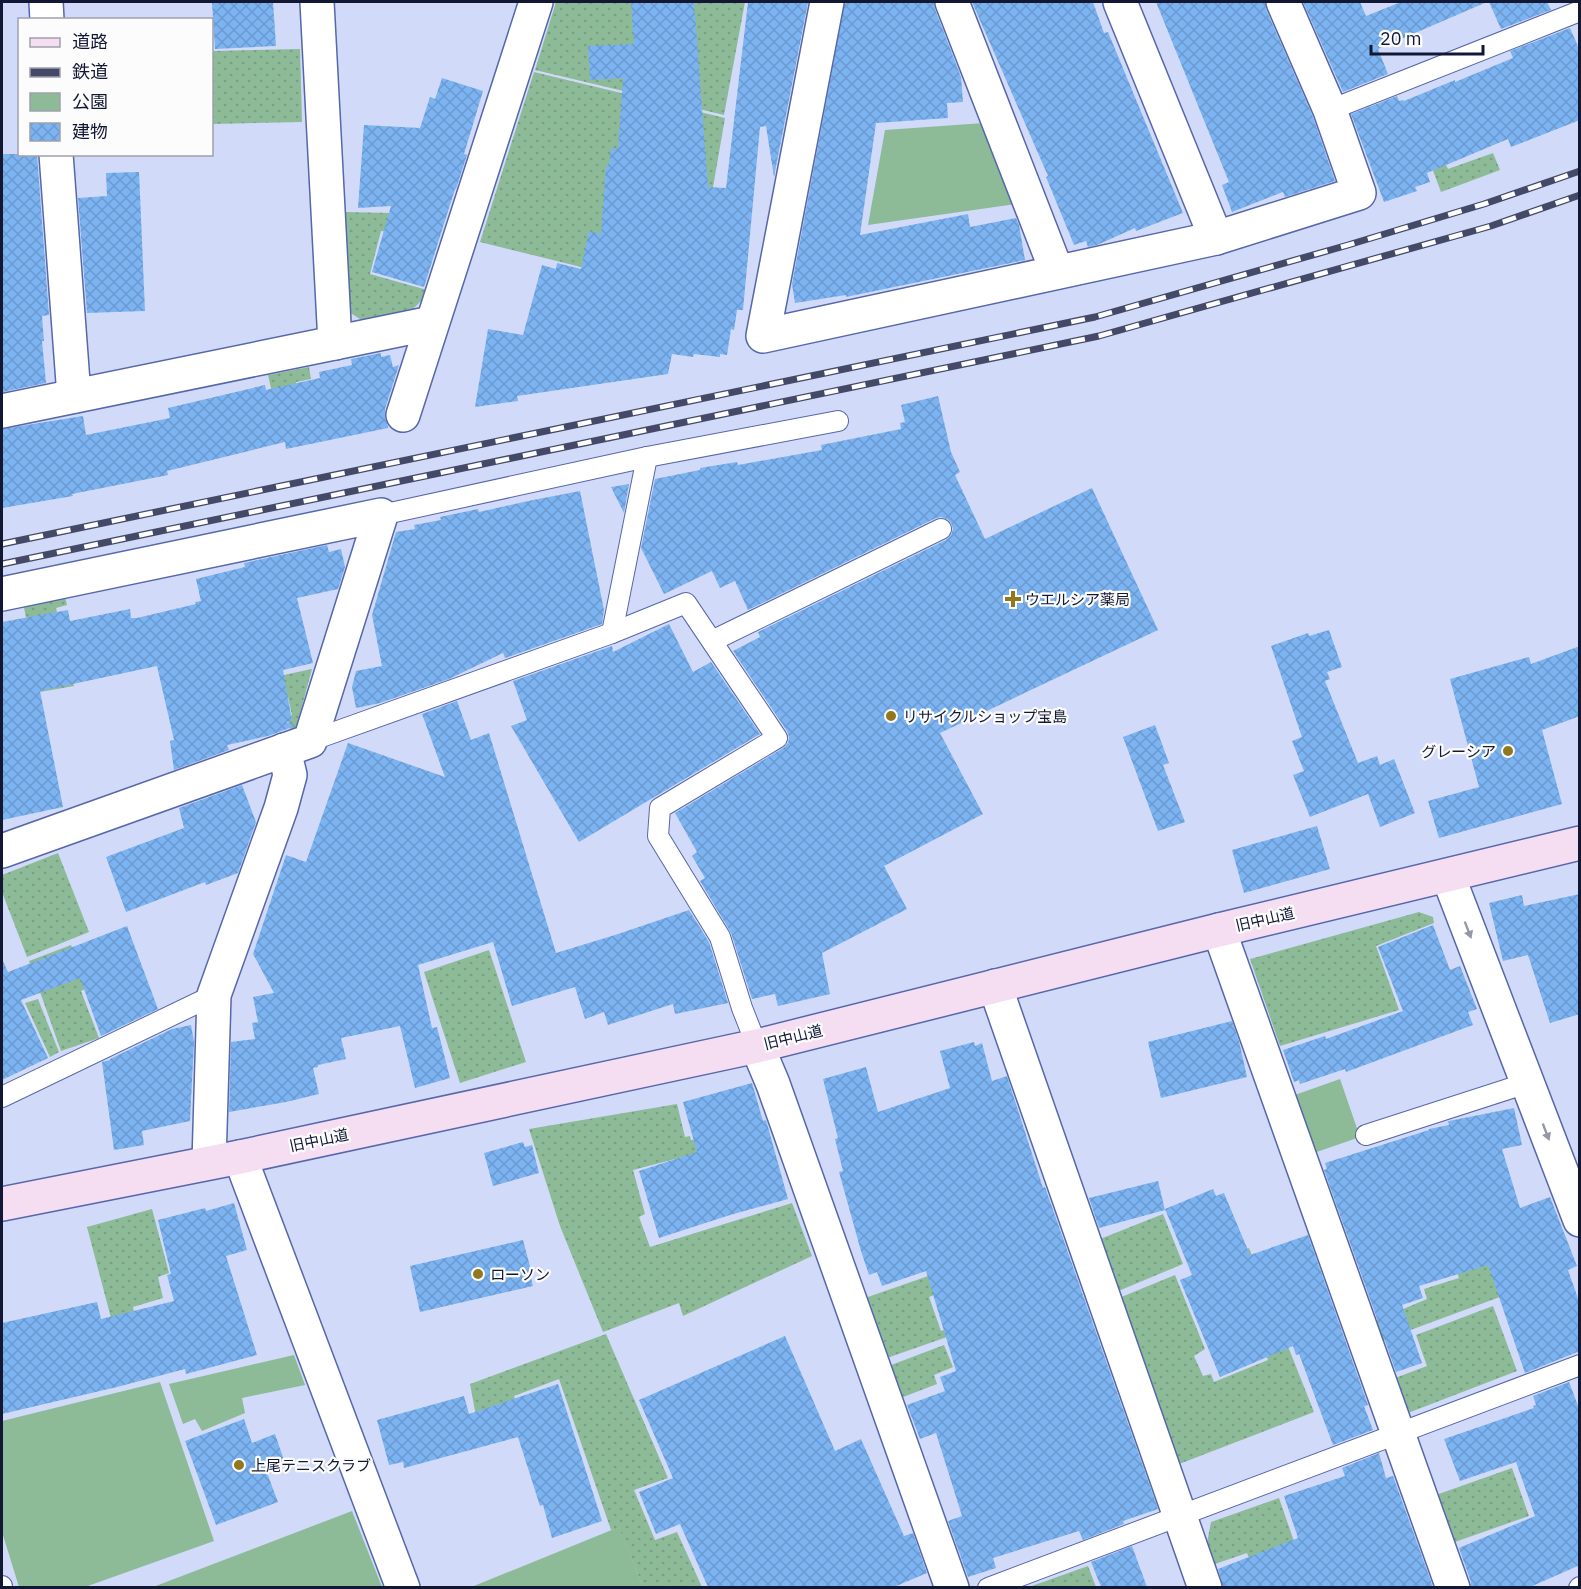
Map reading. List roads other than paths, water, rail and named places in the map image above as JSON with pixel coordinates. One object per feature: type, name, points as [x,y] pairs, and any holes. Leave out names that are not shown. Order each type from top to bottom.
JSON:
[{"type":"main road","name":"旧中山道","points":[[2,1204],[756,1046],[1580,843]]},
{"type":"street","points":[[46,2],[47,18]]},
{"type":"street","points":[[317,2],[335,343]]},
{"type":"street","points":[[403,415],[536,2]]},
{"type":"street","points":[[827,2],[763,336],[1216,238],[1359,193],[1330,110],[1283,2]]},
{"type":"street","points":[[952,2],[1057,272]]},
{"type":"street","points":[[1120,2],[1216,238]]},
{"type":"street","points":[[57,156],[74,396]]},
{"type":"street","points":[[2,411],[432,323]]},
{"type":"street","points":[[2,594],[381,515]]},
{"type":"street","points":[[381,515],[297,745],[282,808],[214,995],[224,1159],[403,1587]]},
{"type":"street","points":[[2,852],[297,745]]},
{"type":"street","points":[[1448,876],[1580,1220]]},
{"type":"street","points":[[1220,930],[1453,1587]]},
{"type":"street","points":[[995,986],[1205,1587]]},
{"type":"street","points":[[756,1046],[773,1084],[952,1587]]},
{"type":"lane","points":[[1330,110],[1580,11]]},
{"type":"lane","points":[[381,515],[647,457],[838,421]]},
{"type":"lane","points":[[612,633],[647,457]]},
{"type":"lane","points":[[712,641],[941,529]]},
{"type":"lane","points":[[297,745],[612,633],[686,603],[777,738],[660,808],[658,836],[720,938],[756,1046]]},
{"type":"lane","points":[[2,1097],[214,995]]},
{"type":"lane","points":[[1366,1135],[1527,1083]]},
{"type":"lane","points":[[988,1587],[1580,1365]]},
{"type":"railway","points":[[2,544],[1095,317],[1348,245],[1484,204],[1580,171]]},
{"type":"railway","points":[[2,564],[1099,336],[1491,226],[1580,195]]},
{"type":"place","name":"ウエルシア薬局","points":[[1013,599]]},
{"type":"place","name":"リサイクルショップ宝島","points":[[891,716]]},
{"type":"place","name":"グレーシア","points":[[1508,751]]},
{"type":"place","name":"ローソン","points":[[478,1274]]},
{"type":"place","name":"上尾テニスクラブ","points":[[239,1465]]}]
